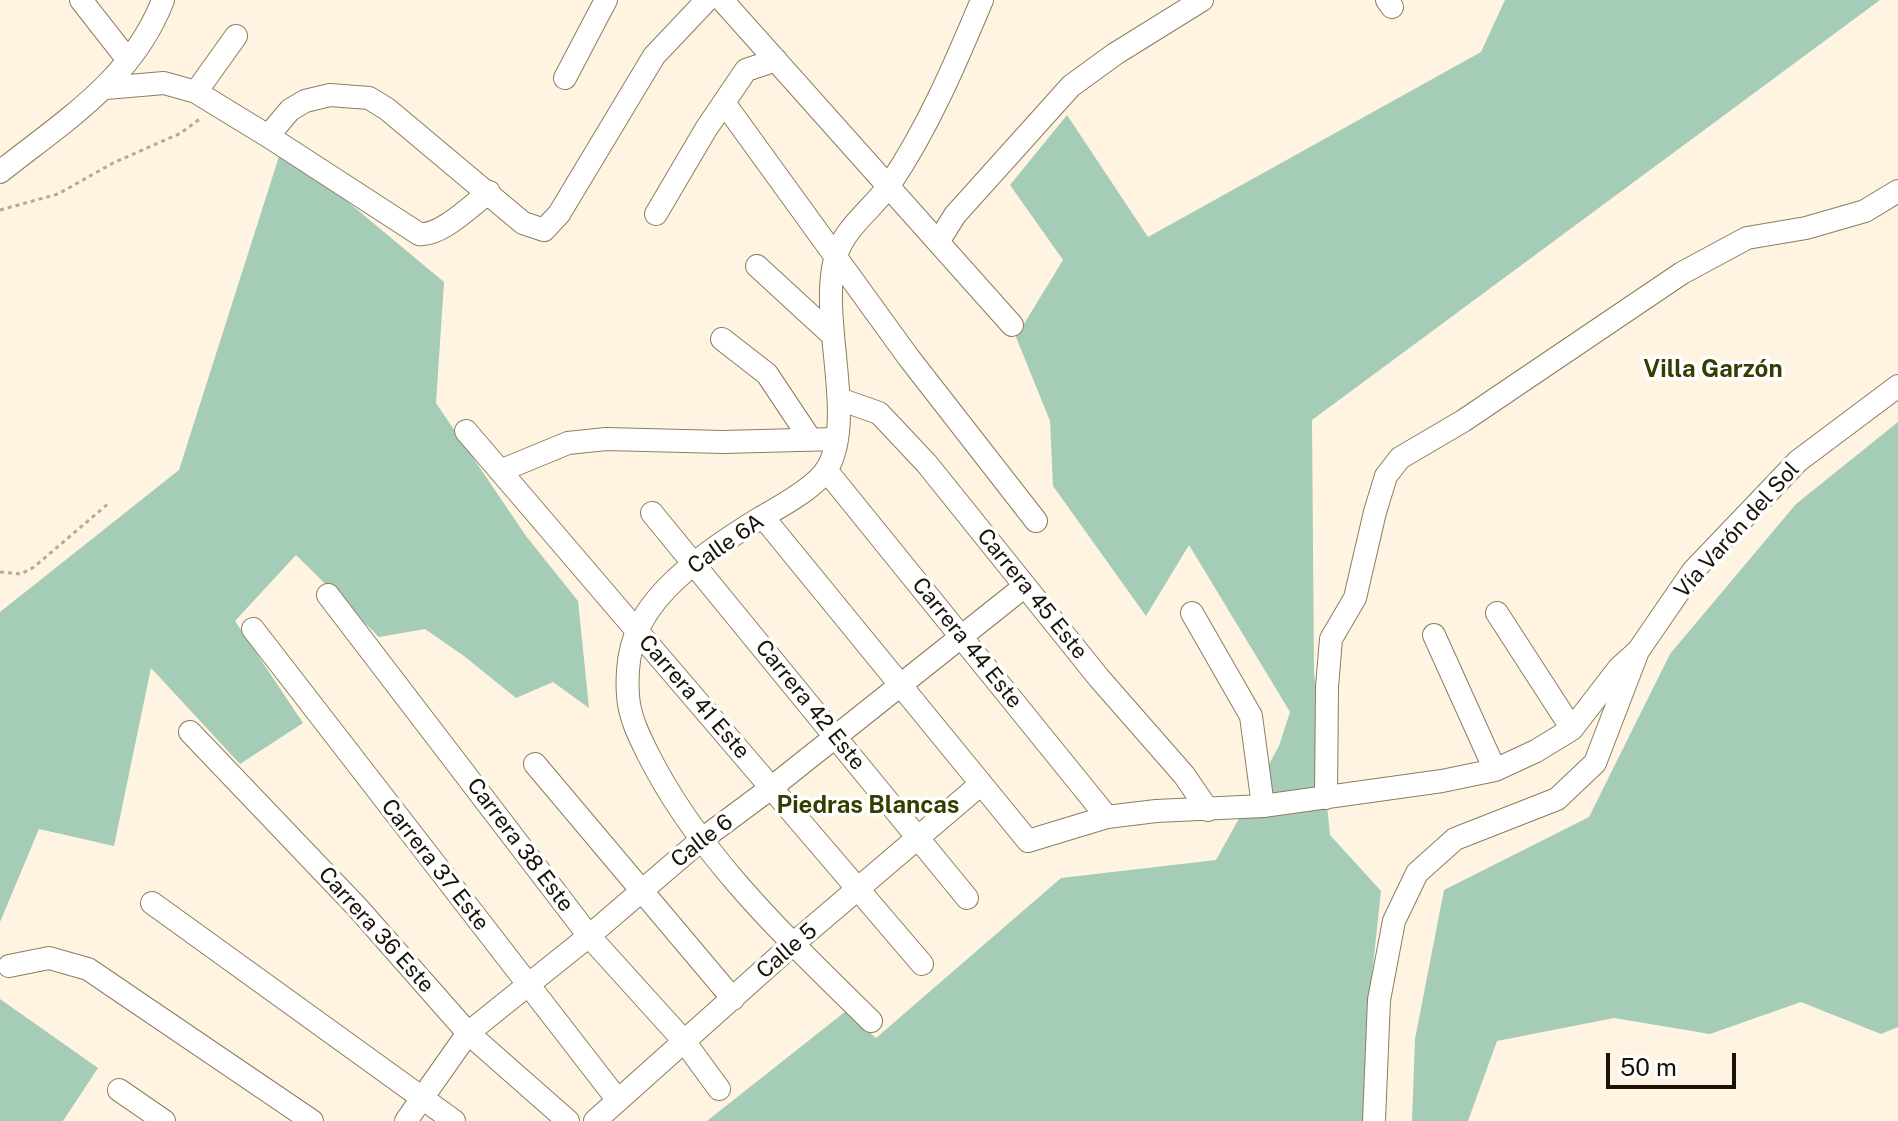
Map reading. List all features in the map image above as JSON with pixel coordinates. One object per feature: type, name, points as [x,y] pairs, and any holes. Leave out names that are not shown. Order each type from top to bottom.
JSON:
[{"type":"street","points":[[81,0],[128,60]]},
{"type":"street","points":[[0,172],[106,88],[153,27],[163,0]]},
{"type":"street","points":[[565,78],[606,0]]},
{"type":"street","points":[[268,136],[290,110],[305,101],[330,95],[369,98],[387,109],[523,223],[544,230],[550,226],[654,56],[707,0]]},
{"type":"street","points":[[722,0],[1012,325]]},
{"type":"street","points":[[938,242],[955,215],[1071,86],[1115,54],[1202,0]]},
{"type":"street","points":[[826,470],[836,439],[839,399],[830,301],[836,257],[854,222],[888,187],[930,114],[975,4]]},
{"type":"street","points":[[196,92],[236,36]]},
{"type":"street","points":[[656,214],[706,129],[746,70],[776,60]]},
{"type":"street","points":[[106,88],[164,83],[196,92],[419,234],[427,235],[439,230],[489,192]]},
{"type":"street","points":[[725,104],[909,358],[1036,521]]},
{"type":"street","points":[[1326,798],[1327,687],[1331,639],[1355,598],[1386,476],[1400,458],[1463,421],[1682,273],[1747,238],[1806,228],[1865,211],[1898,191]]},
{"type":"street","points":[[757,266],[832,335]]},
{"type":"street","points":[[722,339],[767,374],[811,440]]},
{"type":"street","name":"Vía Varón del Sol","points":[[1374,1121],[1379,1000],[1394,921],[1417,873],[1455,839],[1557,799],[1595,763],[1638,651],[1693,571],[1798,461],[1898,386]]},
{"type":"street","name":"Carrera 45 Este","points":[[839,399],[879,413],[927,464],[1099,678],[1184,775],[1208,810]]},
{"type":"street","name":"Carrera 41 Este","points":[[466,431],[922,964]]},
{"type":"street","points":[[500,471],[568,443],[606,439],[723,442],[836,439]]},
{"type":"street","name":"Calle 6A","points":[[636,629],[660,595],[720,544],[808,486],[826,470]]},
{"type":"street","name":"Carrera 44 Este","points":[[826,470],[1107,817]]},
{"type":"street","name":"Carrera 42 Este","points":[[652,513],[967,898]]},
{"type":"street","points":[[763,517],[1028,841],[1107,817],[1156,811],[1263,806],[1442,781],[1495,770],[1536,751],[1572,729],[1619,668],[1638,651]]},
{"type":"street","name":"Calle 6","points":[[406,1121],[468,1033],[589,936],[701,840],[1025,586]]},
{"type":"street","name":"Carrera 38 Este","points":[[328,595],[589,936],[684,1041],[719,1089]]},
{"type":"street","points":[[1192,613],[1251,716],[1263,806]]},
{"type":"street","points":[[1497,613],[1572,729]]},
{"type":"street","name":"Carrera 37 Este","points":[[253,629],[617,1099]]},
{"type":"street","points":[[636,629],[630,655],[628,697],[636,730],[665,787],[701,840],[793,944],[871,1021]]},
{"type":"street","points":[[1434,635],[1495,770]]},
{"type":"street","name":"Carrera 36 Este","points":[[190,732],[357,907],[468,1033],[568,1121]]},
{"type":"street","points":[[535,764],[733,999]]},
{"type":"street","name":"Calle 5","points":[[595,1121],[793,944],[981,784]]},
{"type":"street","points":[[152,903],[454,1121]]},
{"type":"street","points":[[9,966],[49,958],[88,969],[312,1121]]},
{"type":"street","points":[[119,1090],[164,1121]]},
{"type":"path","points":[[0,210],[58,194],[113,163],[181,133],[216,105]]},
{"type":"path","points":[[0,572],[21,574],[34,567],[109,503]]},
{"type":"green space","points":[[1505,0],[1880,0],[1312,420],[1314,672],[1330,835],[1381,891],[1372,975],[1365,1121],[707,1121],[846,1011],[876,1038],[1061,878],[1216,860],[1279,746],[1290,712],[1189,545],[1146,616],[1053,486],[1050,421],[1016,337],[1063,260],[1010,185],[1067,115],[1148,237],[1481,52]]},
{"type":"green space","points":[[282,147],[444,282],[436,403],[526,536],[578,601],[589,708],[553,682],[516,698],[425,629],[379,637],[296,555],[235,621],[303,723],[240,764],[151,668],[114,846],[39,829],[0,922],[0,612],[179,470]]},
{"type":"green space","points":[[1898,422],[1898,1027],[1881,1034],[1801,1002],[1710,1034],[1614,1018],[1497,1041],[1468,1121],[1412,1121],[1415,1039],[1444,890],[1589,817],[1670,654],[1796,504]]},
{"type":"green space","points":[[0,999],[98,1068],[63,1121],[0,1121]]},
{"type":"district","name":"Villa Garzón","points":[[1713,370]]},
{"type":"district","name":"Piedras Blancas","points":[[868,806]]}]
